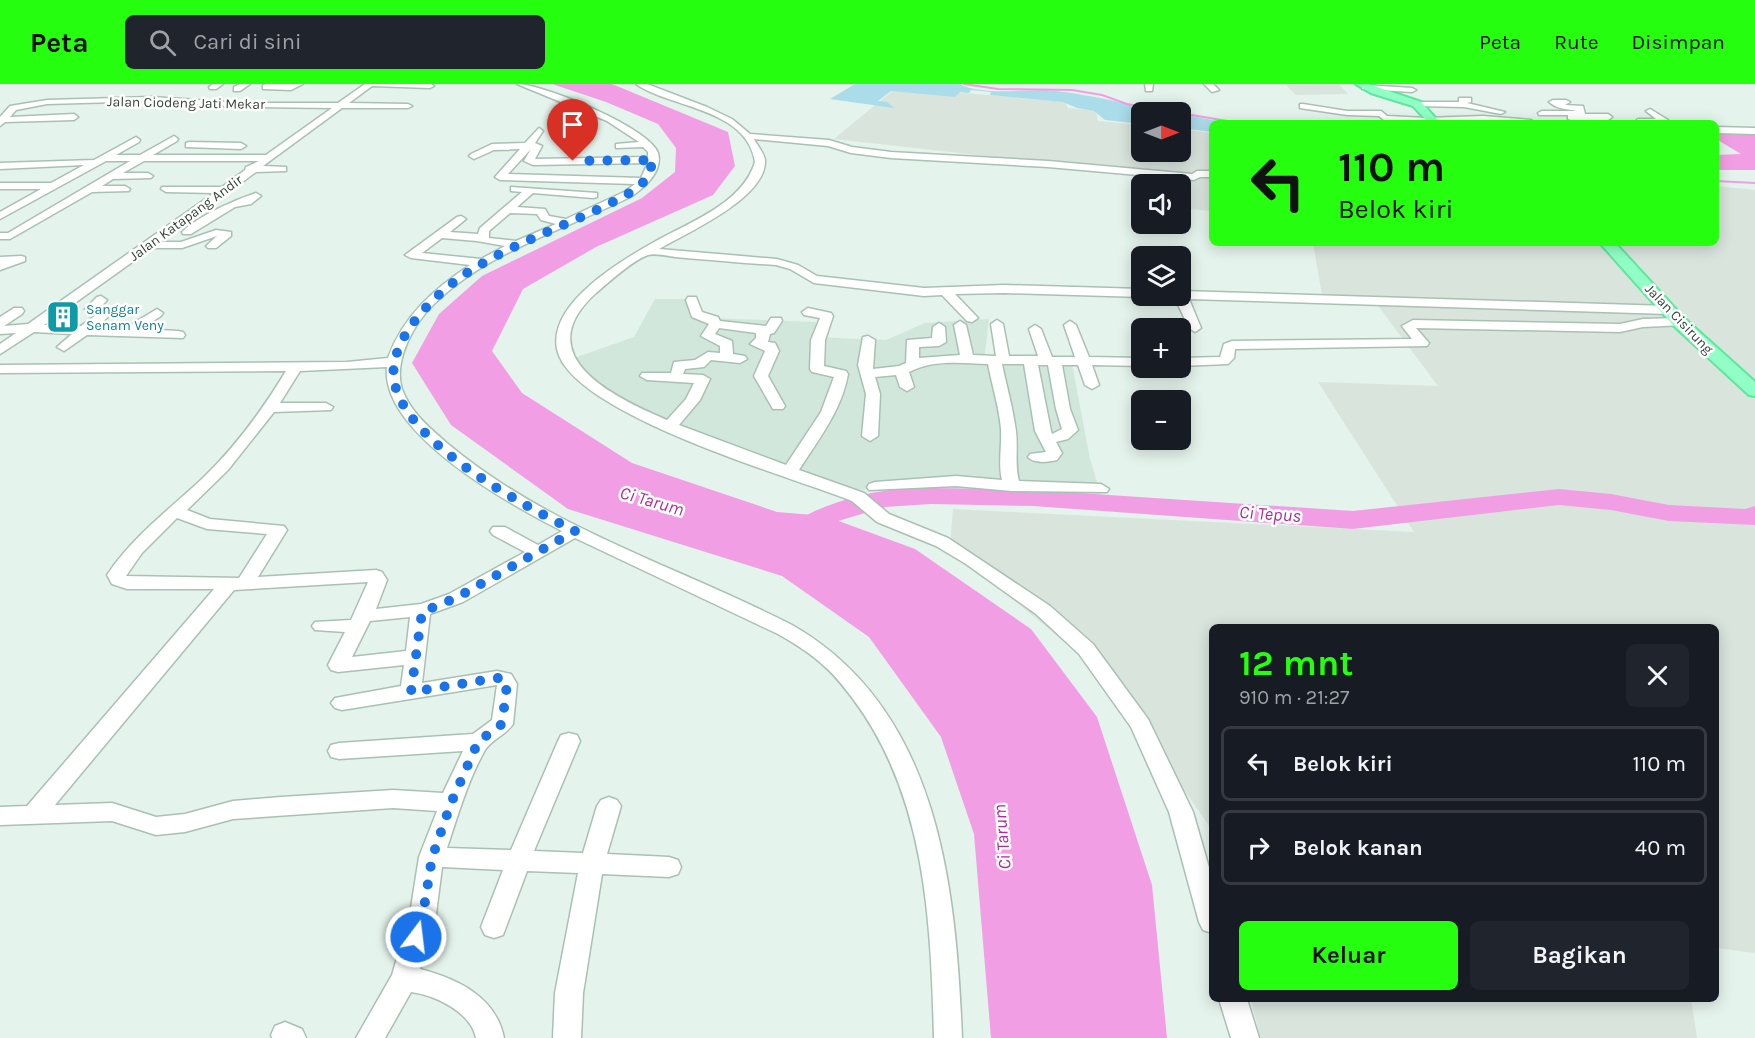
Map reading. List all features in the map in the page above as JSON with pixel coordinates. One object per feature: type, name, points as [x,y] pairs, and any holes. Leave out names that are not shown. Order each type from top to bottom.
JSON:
[{"type":"main road","points":[[1363,86],[1417,104],[1431,120]]},
{"type":"main road","name":"Jalan Cisirung","points":[[1610,246],[1679,322],[1755,391]]},
{"type":"street","points":[[241,96],[246,84]]},
{"type":"street","points":[[273,84],[266,87],[291,88],[299,84]]},
{"type":"street","points":[[370,84],[430,86]]},
{"type":"street","name":"Jalan Katapang Andir","points":[[253,169],[370,84]]},
{"type":"street","points":[[387,98],[407,84]]},
{"type":"street","points":[[521,84],[633,133],[651,152]]},
{"type":"street","points":[[640,84],[723,117],[741,129],[748,136],[761,159],[760,168],[748,187],[730,204],[646,252],[606,281],[573,311],[566,323],[564,353],[572,366],[600,393],[669,428],[852,494],[870,508],[942,542],[972,560],[1043,610],[1086,649],[1140,724],[1181,812],[1209,911]]},
{"type":"street","points":[[1363,86],[1412,90]]},
{"type":"street","name":"Jalan Ciodeng Jati Mekar","points":[[1,121],[7,112],[18,106],[80,101],[152,99],[226,109],[241,96],[341,104],[408,106]]},
{"type":"street","points":[[90,112],[113,100]]},
{"type":"street","points":[[1464,105],[1463,100],[1483,101]]},
{"type":"street","points":[[48,118],[80,101]]},
{"type":"street","points":[[1417,104],[1464,105],[1516,115],[1538,109],[1582,113],[1580,108],[1563,107],[1553,102],[1566,102]]},
{"type":"street","points":[[1303,106],[1347,113],[1381,114],[1385,118],[1416,120]]},
{"type":"street","points":[[1538,109],[1561,120],[1593,120],[1608,117]]},
{"type":"street","points":[[1650,111],[1662,120]]},
{"type":"street","points":[[1,121],[74,117]]},
{"type":"street","points":[[1482,120],[1504,120]]},
{"type":"street","points":[[1719,130],[1755,131]]},
{"type":"street","points":[[538,131],[529,145],[500,177],[544,177],[574,181],[645,181]]},
{"type":"street","points":[[748,136],[829,143],[851,150],[891,155],[1048,164],[1194,177],[1197,174],[1209,174]]},
{"type":"street","points":[[0,236],[10,236],[174,139]]},
{"type":"street","points":[[1,215],[136,140]]},
{"type":"street","points":[[164,145],[241,146]]},
{"type":"street","points":[[474,156],[492,147],[529,145],[537,146],[530,162],[651,152]]},
{"type":"street","points":[[619,146],[651,152]]},
{"type":"street","points":[[651,152],[645,181],[616,201],[483,263],[444,290],[418,314],[401,344],[393,379],[401,401],[418,425],[477,476],[516,501],[575,531],[761,617],[821,653],[842,672],[866,702],[889,738],[909,776],[925,822],[938,884],[946,959],[948,1038]]},
{"type":"street","points":[[105,158],[268,156]]},
{"type":"street","points":[[574,181],[591,158]]},
{"type":"street","points":[[544,177],[560,159]]},
{"type":"street","points":[[0,166],[94,162]]},
{"type":"street","points":[[237,173],[253,169],[283,169]]},
{"type":"street","points":[[237,173],[268,177]]},
{"type":"street","name":"Jalan Katapang Andir","points":[[0,350],[200,207],[222,190],[237,173]]},
{"type":"street","points":[[0,174],[73,174]]},
{"type":"street","points":[[111,176],[148,176]]},
{"type":"street","points":[[0,186],[51,186]]},
{"type":"street","points":[[89,189],[125,189]]},
{"type":"street","points":[[166,189],[222,190]]},
{"type":"street","points":[[515,189],[593,195]]},
{"type":"street","points":[[520,245],[484,241],[482,233],[531,190]]},
{"type":"street","points":[[200,207],[230,206],[246,202],[256,196]]},
{"type":"street","points":[[10,199],[29,199]]},
{"type":"street","points":[[187,232],[230,206]]},
{"type":"street","points":[[509,210],[541,211],[544,218],[568,223]]},
{"type":"street","points":[[474,226],[458,221],[411,255],[483,263]]},
{"type":"street","points":[[149,245],[182,245],[216,232],[227,234],[212,246]]},
{"type":"street","points":[[440,235],[483,238]]},
{"type":"street","points":[[646,252],[777,262],[794,267],[813,279],[900,290],[946,292],[1004,289],[1131,293]]},
{"type":"street","points":[[0,260],[21,260],[0,267]]},
{"type":"street","points":[[946,292],[972,318]]},
{"type":"street","points":[[1191,295],[1668,310]]},
{"type":"street","points":[[64,347],[105,314],[91,309],[101,300]]},
{"type":"street","points":[[692,300],[695,314],[712,320],[715,324],[763,331],[770,330],[776,321]]},
{"type":"street","points":[[1186,306],[1195,328]]},
{"type":"street","points":[[0,323],[18,311]]},
{"type":"street","points":[[789,473],[829,408],[840,384],[840,373],[816,369],[818,340],[827,315],[808,312]]},
{"type":"street","points":[[129,331],[157,313]]},
{"type":"street","points":[[1191,362],[1223,361],[1227,358],[1229,347],[1232,345],[1422,344],[1408,326],[1413,324],[1620,328],[1643,323],[1679,322]]},
{"type":"street","points":[[677,377],[680,365],[700,364],[708,356],[733,358],[727,344],[708,336],[715,324]]},
{"type":"street","points":[[997,324],[1010,451],[1007,468],[1012,486]]},
{"type":"street","points":[[960,325],[967,358]]},
{"type":"street","points":[[1070,325],[1092,385]]},
{"type":"street","points":[[907,387],[912,344],[939,342],[939,327]]},
{"type":"street","points":[[0,330],[31,328],[178,335]]},
{"type":"street","points":[[1035,329],[1050,360],[1070,430],[1063,436],[1047,440]]},
{"type":"street","points":[[763,331],[763,339],[758,344],[770,346],[772,351],[761,376],[778,406]]},
{"type":"street","points":[[868,340],[865,365],[873,394],[870,436]]},
{"type":"street","points":[[867,374],[937,359],[1131,362]]},
{"type":"street","points":[[937,359],[942,375]]},
{"type":"street","points":[[1030,360],[1043,431],[1053,455],[1036,457]]},
{"type":"street","points":[[0,369],[353,366],[396,362]]},
{"type":"street","points":[[295,367],[271,408],[243,447],[121,566],[116,574],[119,580],[148,584],[236,584],[376,576],[378,580],[338,665],[415,657]]},
{"type":"street","points":[[647,376],[704,379],[693,400],[669,428]]},
{"type":"street","points":[[872,414],[879,413],[879,405],[887,404]]},
{"type":"street","points":[[271,408],[326,407]]},
{"type":"street","points":[[875,486],[950,481],[1101,489]]},
{"type":"street","points":[[35,813],[236,584],[278,530],[207,524],[176,512]]},
{"type":"street","points":[[499,531],[538,552]]},
{"type":"street","points":[[322,626],[423,610],[456,598],[575,531]]},
{"type":"street","points":[[411,692],[420,614],[423,610]]},
{"type":"street","points":[[342,703],[497,678],[504,679],[507,684],[502,724],[478,742],[451,803],[432,858],[423,914],[404,979],[370,1038]]},
{"type":"street","points":[[494,927],[519,859],[569,741]]},
{"type":"street","points":[[339,751],[478,742]]},
{"type":"street","points":[[0,816],[112,812],[156,826],[185,823],[233,810],[401,799],[451,803]]},
{"type":"street","points":[[567,1038],[569,993],[592,863],[609,806]]},
{"type":"street","points":[[432,858],[519,859],[669,867]]},
{"type":"street","points":[[404,979],[431,983],[463,999],[488,1025],[490,1038]]},
{"type":"street","points":[[1234,1002],[1245,1038]]},
{"type":"shaded area","points":[[855,84],[959,84],[994,91],[1044,90],[1131,104],[1131,123],[1105,120],[1094,111],[1077,108],[1063,102],[990,95],[991,92],[971,90],[969,93],[960,92],[955,97],[891,91],[878,101],[887,102],[894,108],[830,99]]},
{"type":"shaded area","points":[[1285,84],[1339,84],[1348,94],[1296,95]]},
{"type":"shaded area","points":[[897,87],[1065,102],[1068,108],[1096,111],[1098,121],[1131,124],[1131,162],[1191,162],[1191,130],[1209,133],[1209,211],[1191,209],[1191,174],[1141,173],[834,139]]},
{"type":"shaded area","points":[[1191,116],[1212,120],[1209,120],[1209,132],[1191,129]]},
{"type":"shaded area","points":[[1719,186],[1755,190],[1755,953],[1719,948],[1719,624],[1209,624],[1209,826],[1103,674],[950,547],[953,509],[1414,532],[1318,382],[1438,386],[1373,299],[1322,295],[1314,246],[1719,246]]},
{"type":"shaded area","points":[[655,299],[686,299],[707,318],[816,322],[815,337],[886,340],[925,323],[989,319],[984,362],[1072,364],[1090,459],[1101,495],[828,489],[598,398],[560,363],[634,337]]},
{"type":"shaded area","points":[[1252,1002],[1691,1002],[1697,1038],[1260,1038]]},
{"type":"water","name":"Ci Tarum","points":[[552,84],[612,84],[728,132],[735,166],[713,195],[596,247],[523,289],[492,351],[522,393],[632,463],[777,512],[825,516],[915,549],[1031,629],[1097,717],[1152,885],[1167,1038],[991,1038],[974,834],[941,737],[869,637],[782,576],[568,509],[451,425],[412,363],[439,314],[482,276],[642,198],[675,172],[676,148],[658,124],[606,102]]},
{"type":"water","points":[[1719,133],[1755,135],[1755,170],[1719,170],[1719,155],[1741,154],[1719,141]]},
{"type":"waterway","points":[[964,84],[998,89],[1072,90],[1102,95],[1127,104],[1221,120]]},
{"type":"waterway","points":[[1719,181],[1755,183]]},
{"type":"waterway","name":"Ci Tepus","points":[[792,537],[825,516],[883,499],[931,496],[1033,498],[1353,520],[1559,497],[1611,502],[1669,513],[1749,518],[1755,515]]},
{"type":"place","name":"Sanggar Senam Veny","points":[[63,317]]},
{"type":"route","points":[[416,937],[423,914],[432,858],[451,803],[478,742],[502,724],[507,684],[504,679],[497,678],[411,692],[420,614],[426,608],[456,598],[575,531],[516,501],[477,476],[444,450],[418,425],[401,401],[393,379],[396,362],[401,344],[418,314],[430,301],[460,277],[483,263],[616,201],[638,188],[645,181],[654,160],[573,161]]}]
